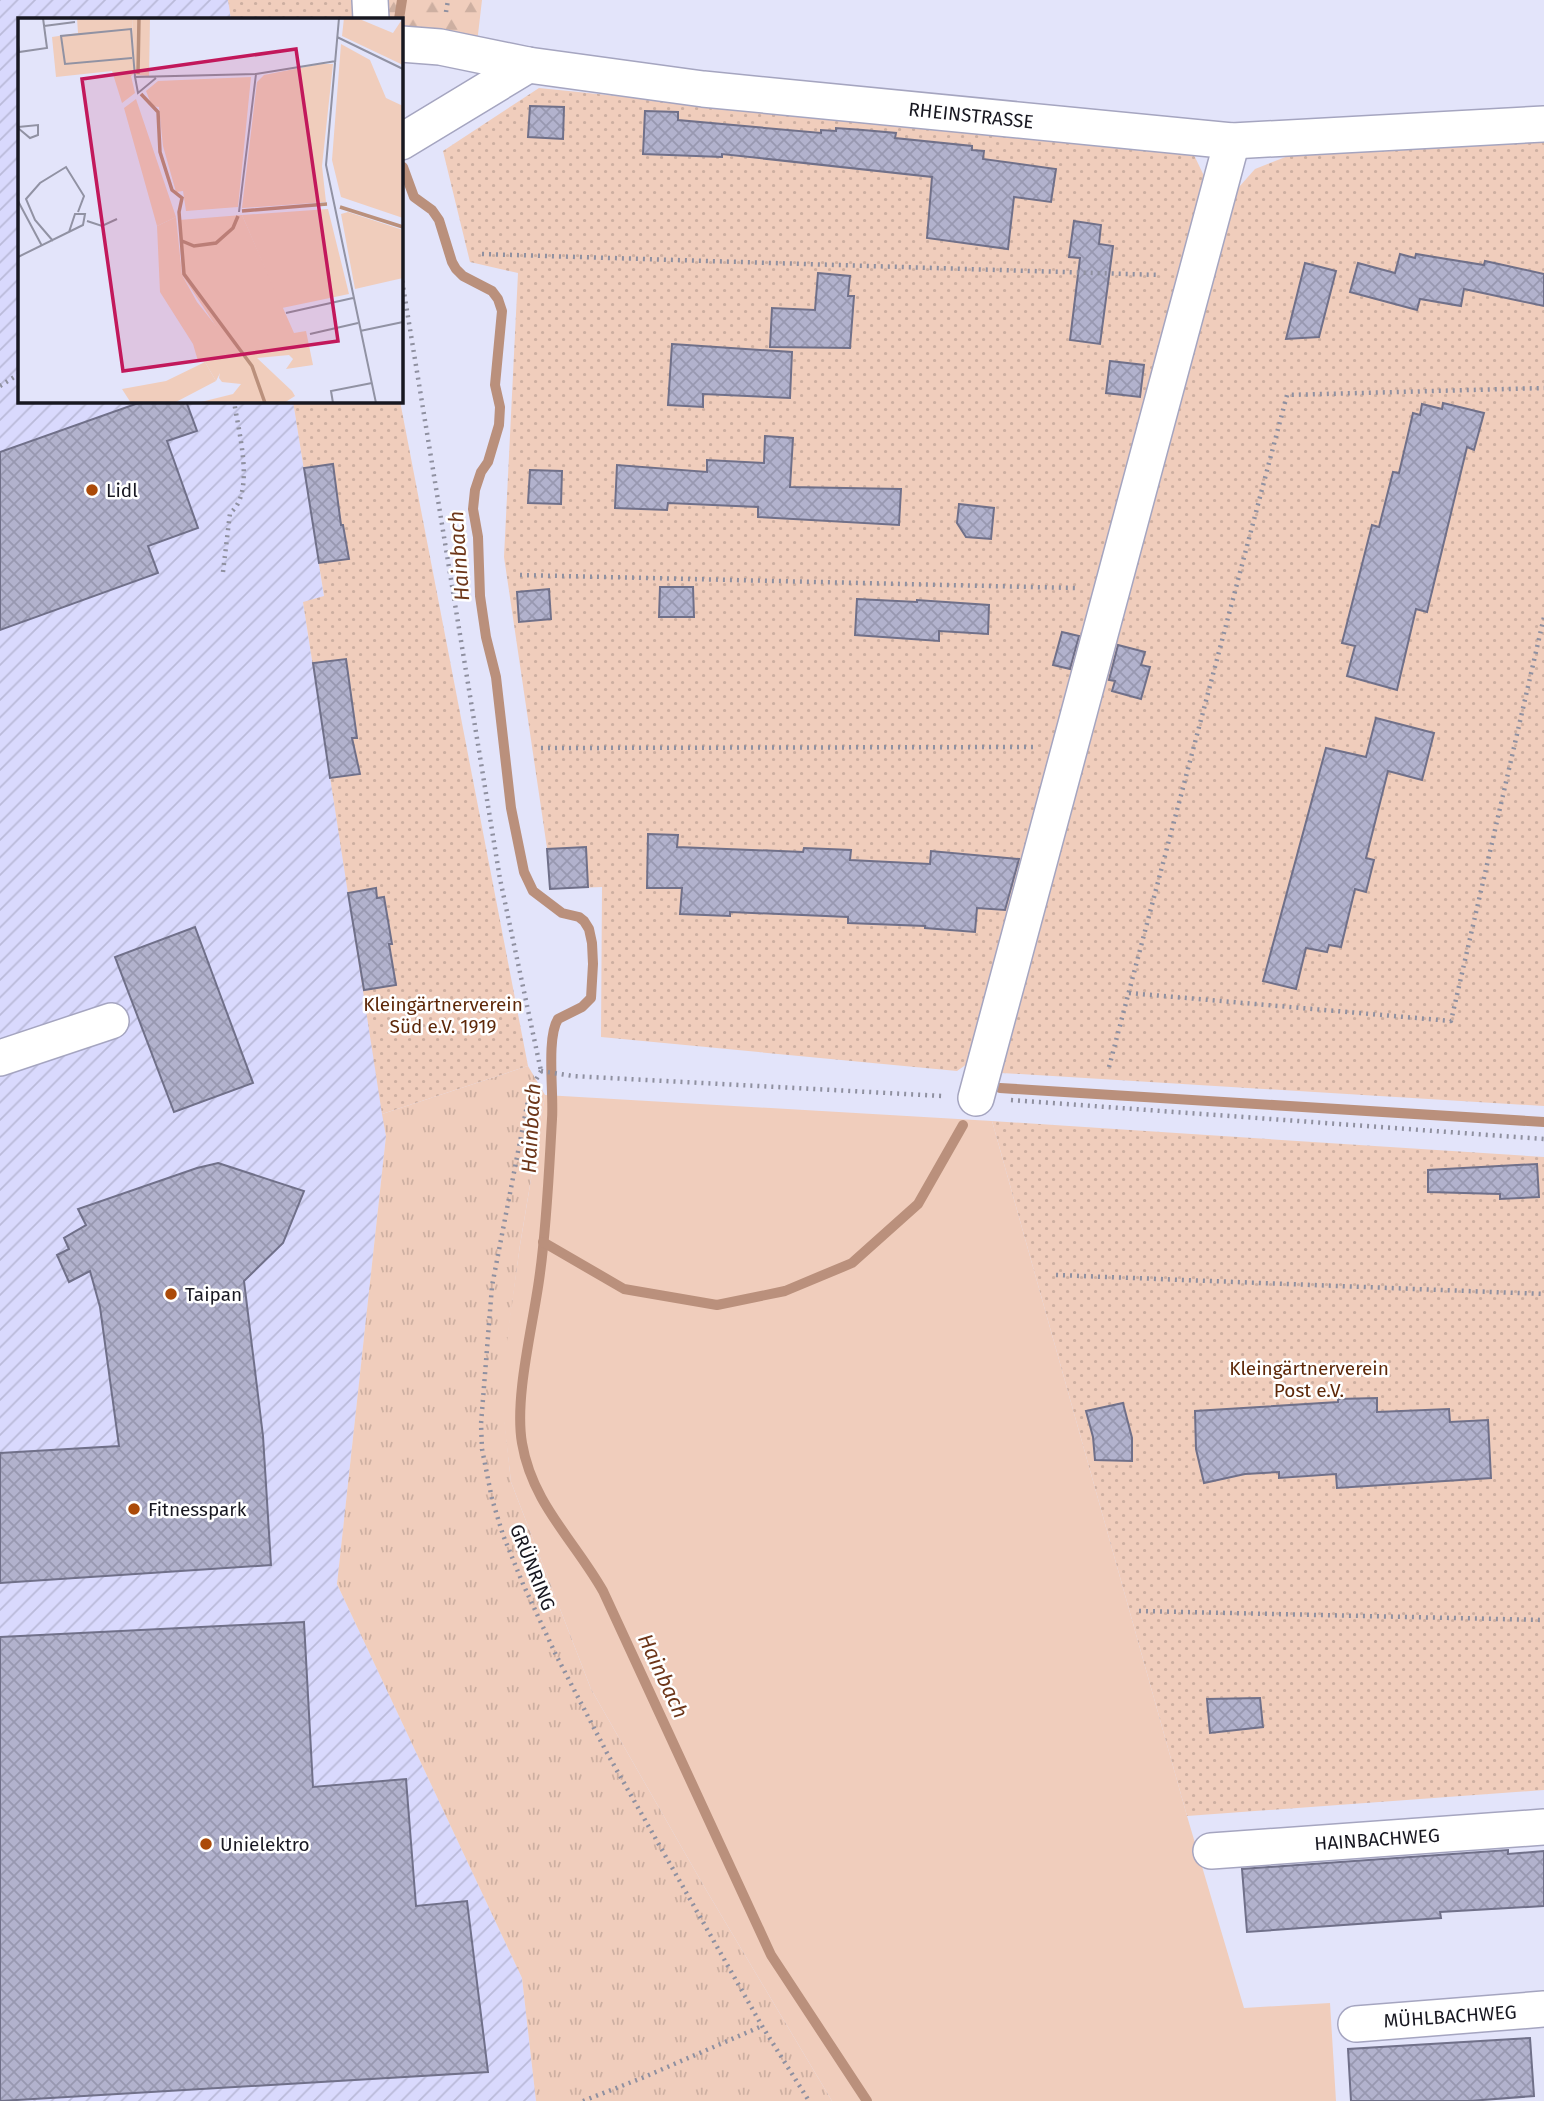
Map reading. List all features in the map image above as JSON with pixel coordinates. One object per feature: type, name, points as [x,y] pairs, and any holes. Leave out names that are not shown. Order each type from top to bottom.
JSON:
[{"type":"street","points":[[370,0],[372,18]]},
{"type":"street","name":"RHEINSTRASSE","points":[[402,44],[440,47],[528,65],[703,89],[1232,141],[1544,124]]},
{"type":"street","points":[[402,141],[528,65]]},
{"type":"street","points":[[976,1098],[1232,141]]},
{"type":"street","points":[[0,1058],[111,1021]]},
{"type":"street","name":"HAINBACHWEG","points":[[1211,1851],[1544,1827]]},
{"type":"street","name":"MÜHLBACHWEG","points":[[1356,2024],[1544,2009]]},
{"type":"path","points":[[482,254],[1195,276]]},
{"type":"path","points":[[402,280],[500,880],[541,1071],[573,1076],[976,1098],[1544,1139]]},
{"type":"path","points":[[0,386],[18,375]]},
{"type":"path","points":[[1109,1067],[1287,395],[1544,388]]},
{"type":"path","points":[[223,572],[230,513],[238,507],[245,483],[234,402]]},
{"type":"path","points":[[520,575],[1112,589]]},
{"type":"path","points":[[1129,993],[1451,1021],[1544,617]]},
{"type":"path","points":[[541,748],[1070,746]]},
{"type":"path","name":"GRÜNRING","points":[[541,1071],[530,1090],[492,1286],[481,1424],[482,1448],[490,1489],[503,1535],[556,1655],[607,1753],[762,2026],[809,2101]]},
{"type":"path","points":[[1056,1275],[1544,1294]]},
{"type":"path","points":[[1139,1611],[1544,1620]]},
{"type":"path","points":[[583,2101],[762,2026]]},
{"type":"shaded area","points":[[0,0],[228,0],[231,18],[18,18],[18,402],[293,402],[324,597],[303,603],[386,1136],[337,1584],[522,1978],[536,2101],[0,2101]]},
{"type":"green space","points":[[228,0],[380,0],[374,18],[231,18]]},
{"type":"green space","points":[[382,0],[482,0],[477,43],[402,30],[402,18],[380,18]]},
{"type":"green space","points":[[539,88],[1194,155],[1205,178],[977,1057],[957,1071],[601,1037],[602,887],[550,889],[547,848],[504,557],[518,273],[470,262],[443,151]]},
{"type":"green space","points":[[1544,139],[1544,1106],[1002,1073],[1231,196],[1255,169],[1288,156]]},
{"type":"green space","name":"Kleingärtnerverein Süd e.V. 1919","points":[[293,402],[400,402],[528,1066],[382,1114],[303,602],[324,596]]},
{"type":"green space","points":[[528,1066],[545,1095],[520,1245],[501,1387],[511,1482],[591,1689],[832,2101],[536,2101],[522,1978],[337,1584],[386,1136],[382,1114]]},
{"type":"green space","points":[[545,1095],[992,1121],[1187,1816],[1244,2008],[1330,2003],[1336,2101],[832,2101],[591,1689],[511,1482],[500,1387]]},
{"type":"green space","name":"Kleingärtnerverein Post e.V.","points":[[992,1121],[1544,1157],[1544,1790],[1187,1816]]},
{"type":"building","points":[[530,106],[564,107],[563,139],[528,137]]},
{"type":"building","points":[[645,111],[678,112],[678,120],[821,133],[821,130],[836,131],[836,128],[863,130],[896,133],[895,138],[972,146],[972,150],[984,151],[983,159],[1056,169],[1051,202],[1014,197],[1008,249],[927,238],[932,177],[722,154],[722,157],[643,154]]},
{"type":"building","points":[[1074,221],[1101,225],[1099,244],[1113,246],[1100,344],[1070,340],[1080,258],[1069,257]]},
{"type":"building","points":[[1400,254],[1484,265],[1485,261],[1544,274],[1544,306],[1464,289],[1461,306],[1420,299],[1417,310],[1350,292],[1358,263],[1395,273]]},
{"type":"building","points":[[1305,263],[1336,271],[1319,337],[1286,339]]},
{"type":"building","points":[[818,273],[850,276],[848,296],[854,296],[850,348],[770,347],[772,308],[815,310]]},
{"type":"building","points":[[672,344],[792,352],[790,398],[703,394],[703,407],[668,405]]},
{"type":"building","points":[[1110,361],[1144,365],[1140,397],[1106,393]]},
{"type":"building","name":"Lidl","points":[[141,402],[186,402],[197,431],[167,441],[198,528],[148,546],[158,573],[0,630],[0,452]]},
{"type":"building","points":[[1443,403],[1484,413],[1474,450],[1467,447],[1427,612],[1416,609],[1397,690],[1347,676],[1355,646],[1342,643],[1372,525],[1379,527],[1393,472],[1399,473],[1413,413],[1420,415],[1422,404],[1442,409]]},
{"type":"building","points":[[765,436],[793,438],[790,487],[901,489],[899,525],[758,517],[758,507],[668,503],[667,510],[615,508],[617,465],[707,472],[707,460],[764,463]]},
{"type":"building","points":[[333,464],[341,525],[349,559],[319,563],[304,468]]},
{"type":"building","points":[[530,470],[562,471],[561,504],[528,503]]},
{"type":"building","points":[[959,504],[994,508],[991,539],[966,537],[957,523]]},
{"type":"building","points":[[660,587],[693,587],[694,617],[659,617]]},
{"type":"building","points":[[549,589],[551,619],[519,622],[517,592]]},
{"type":"building","points":[[857,599],[989,605],[988,634],[939,631],[939,641],[855,635]]},
{"type":"building","points":[[1062,632],[1079,636],[1070,669],[1053,665]]},
{"type":"building","points":[[1118,645],[1145,652],[1141,665],[1150,667],[1141,699],[1112,691],[1115,681],[1109,680]]},
{"type":"building","points":[[346,659],[357,738],[352,738],[360,774],[330,778],[313,663]]},
{"type":"building","points":[[1376,718],[1434,733],[1422,780],[1388,771],[1366,858],[1374,860],[1366,892],[1355,889],[1341,947],[1329,945],[1327,952],[1306,948],[1296,989],[1263,981],[1326,748],[1366,757]]},
{"type":"building","points":[[648,834],[678,835],[677,847],[803,852],[804,848],[851,850],[850,860],[930,864],[931,851],[1019,859],[1005,910],[977,908],[975,932],[925,926],[848,923],[848,917],[730,912],[730,916],[680,914],[682,888],[647,888]]},
{"type":"building","points":[[586,847],[588,887],[550,889],[547,849]]},
{"type":"building","points":[[376,888],[377,898],[384,897],[396,985],[364,990],[348,893]]},
{"type":"building","points":[[195,927],[253,1083],[174,1112],[115,957]]},
{"type":"building","points":[[218,1163],[304,1191],[283,1243],[244,1281],[263,1436],[271,1565],[0,1583],[0,1453],[119,1446],[100,1307],[90,1271],[69,1282],[57,1255],[69,1249],[64,1238],[86,1225],[78,1209]]},
{"type":"building","points":[[1537,1164],[1539,1197],[1500,1199],[1500,1194],[1428,1192],[1428,1170]]},
{"type":"building","points":[[1377,1398],[1377,1412],[1449,1409],[1450,1422],[1488,1420],[1491,1478],[1337,1488],[1336,1474],[1279,1478],[1279,1472],[1245,1474],[1204,1483],[1196,1449],[1195,1411]]},
{"type":"building","points":[[1123,1403],[1132,1438],[1132,1461],[1095,1460],[1093,1437],[1086,1411]]},
{"type":"building","name":"Unielektro","points":[[304,1622],[313,1787],[406,1779],[416,1906],[467,1901],[488,2072],[0,2101],[0,1637]]},
{"type":"building","points":[[1260,1698],[1263,1727],[1210,1733],[1207,1699]]},
{"type":"building","points":[[1508,1850],[1508,1854],[1544,1851],[1544,1906],[1440,1912],[1441,1918],[1247,1932],[1242,1869]]},
{"type":"building","points":[[1530,2038],[1534,2096],[1470,2101],[1351,2101],[1348,2049]]},
{"type":"waterway","name":"Hainbach","points":[[399,18],[402,0]]},
{"type":"waterway","name":"Hainbach","points":[[403,167],[414,197],[432,210],[439,220],[456,269],[463,276],[492,291],[502,311],[495,385],[500,407],[499,425],[488,462],[481,472],[475,490],[473,509],[478,537],[480,596],[496,677],[511,808],[524,872],[533,891],[562,913],[584,921],[592,943],[591,998],[582,1007],[558,1019],[552,1039],[552,1119],[546,1215],[521,1404],[520,1424],[527,1464],[544,1503],[603,1591],[771,1955],[867,2101]]},
{"type":"waterway","points":[[1000,1088],[1544,1122]]},
{"type":"waterway","points":[[543,1242],[624,1289],[717,1305],[785,1291],[852,1263],[918,1204],[963,1125]]},
{"type":"place","name":"Lidl","points":[[92,490]]},
{"type":"place","name":"Taipan","points":[[171,1294]]},
{"type":"place","name":"Fitnesspark","points":[[134,1509]]},
{"type":"place","name":"Unielektro","points":[[206,1844]]}]
